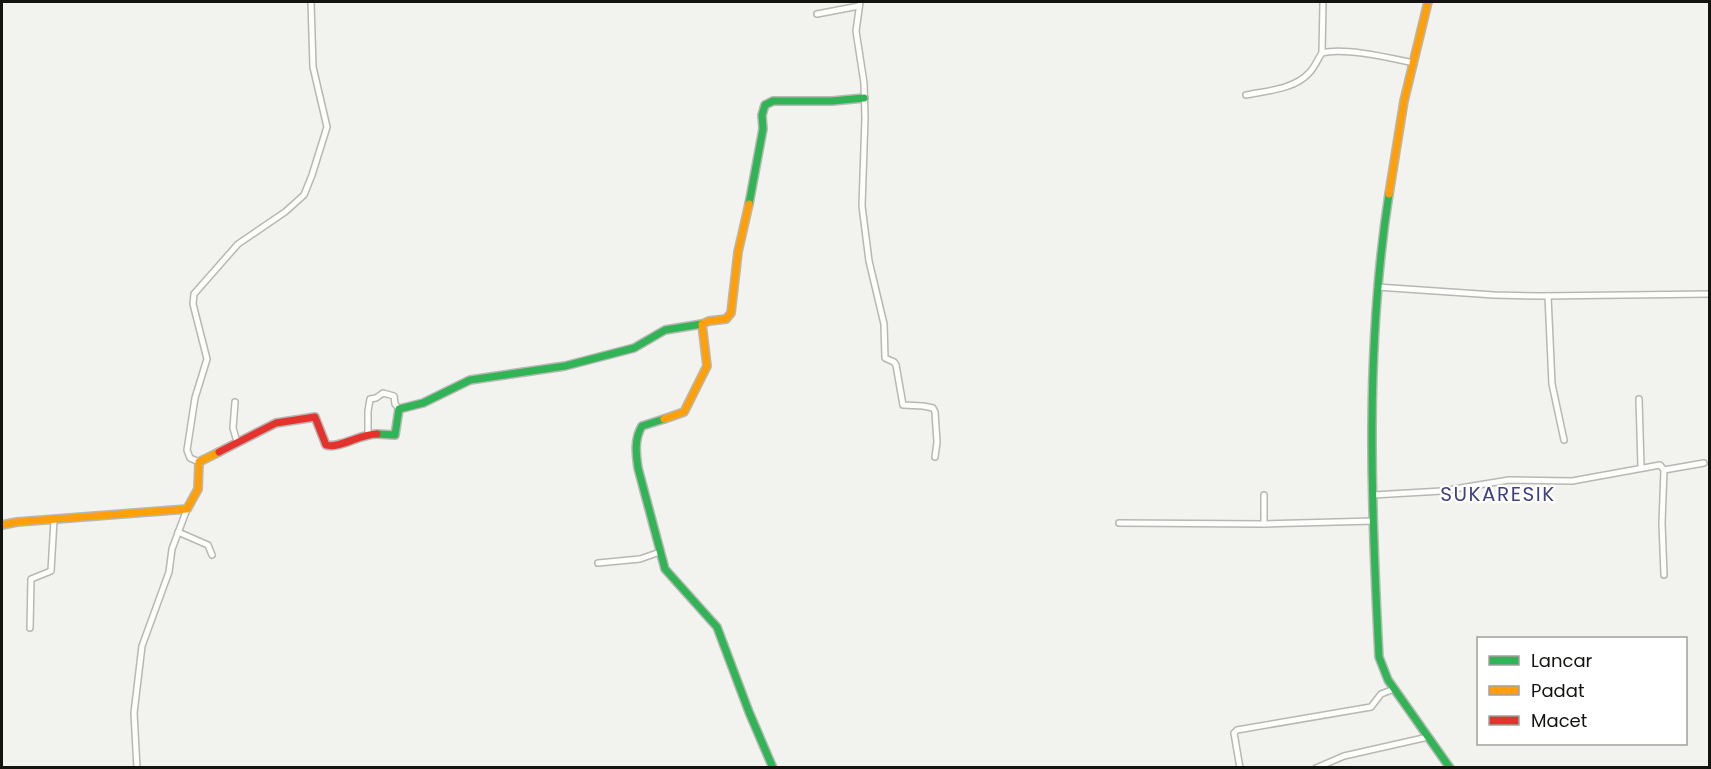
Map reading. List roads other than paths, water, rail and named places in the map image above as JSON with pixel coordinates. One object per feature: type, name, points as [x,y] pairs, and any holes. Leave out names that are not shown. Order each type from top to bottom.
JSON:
[{"type":"street","points":[[199,462],[190,458],[187,450],[195,398],[207,359],[193,304],[194,294],[238,244],[285,212],[304,195],[327,127],[313,67],[311,2]]},
{"type":"street","points":[[1246,95],[1303,80],[1316,66],[1322,53],[1323,2]]},
{"type":"street","points":[[1428,2],[1398,135],[1382,239],[1377,287],[1373,378],[1373,495],[1379,657],[1384,673],[1394,689],[1450,768]]},
{"type":"street","points":[[817,14],[860,4],[856,31],[864,83],[863,224],[873,283],[884,324],[885,358],[895,363],[903,405],[933,408],[937,442],[935,458]]},
{"type":"street","points":[[1322,53],[1339,51],[1414,63]]},
{"type":"street","points":[[399,410],[423,403],[470,380],[565,366],[634,348],[665,330],[726,319],[731,312],[738,252],[753,187],[765,105],[773,101],[832,101],[864,98]]},
{"type":"street","points":[[1377,287],[1494,295],[1710,294]]},
{"type":"street","points":[[1548,296],[1552,384],[1564,440]]},
{"type":"street","points":[[702,324],[707,366],[684,412],[642,426],[638,431],[636,454],[638,468],[668,574],[717,627],[773,768]]},
{"type":"street","points":[[199,462],[276,423],[315,417],[326,445],[332,447],[368,435],[395,435],[399,410],[394,396],[382,393],[370,399],[368,435]]},
{"type":"street","points":[[1639,399],[1641,467]]},
{"type":"street","points":[[235,402],[233,428],[237,442]]},
{"type":"street","points":[[137,768],[134,713],[142,646],[168,572],[178,532],[198,489],[199,462]]},
{"type":"street","points":[[1664,470],[1704,463]]},
{"type":"street","points":[[1373,495],[1442,491],[1512,480],[1572,481],[1660,465],[1664,470],[1662,523],[1664,575]]},
{"type":"street","points":[[1264,495],[1264,524]]},
{"type":"street","points":[[2,525],[187,509]]},
{"type":"street","points":[[30,628],[32,579],[51,571],[54,520]]},
{"type":"street","points":[[1119,523],[1264,524],[1374,521]]},
{"type":"street","points":[[178,532],[208,545],[212,555]]},
{"type":"street","points":[[598,562],[640,559],[660,552]]},
{"type":"street","points":[[1240,768],[1234,733],[1238,730],[1371,707],[1375,705],[1381,693],[1394,689]]},
{"type":"street","points":[[1316,768],[1344,756],[1428,737]]},
{"type":"district","name":"SUKARESIK","points":[[1498,494]]}]
